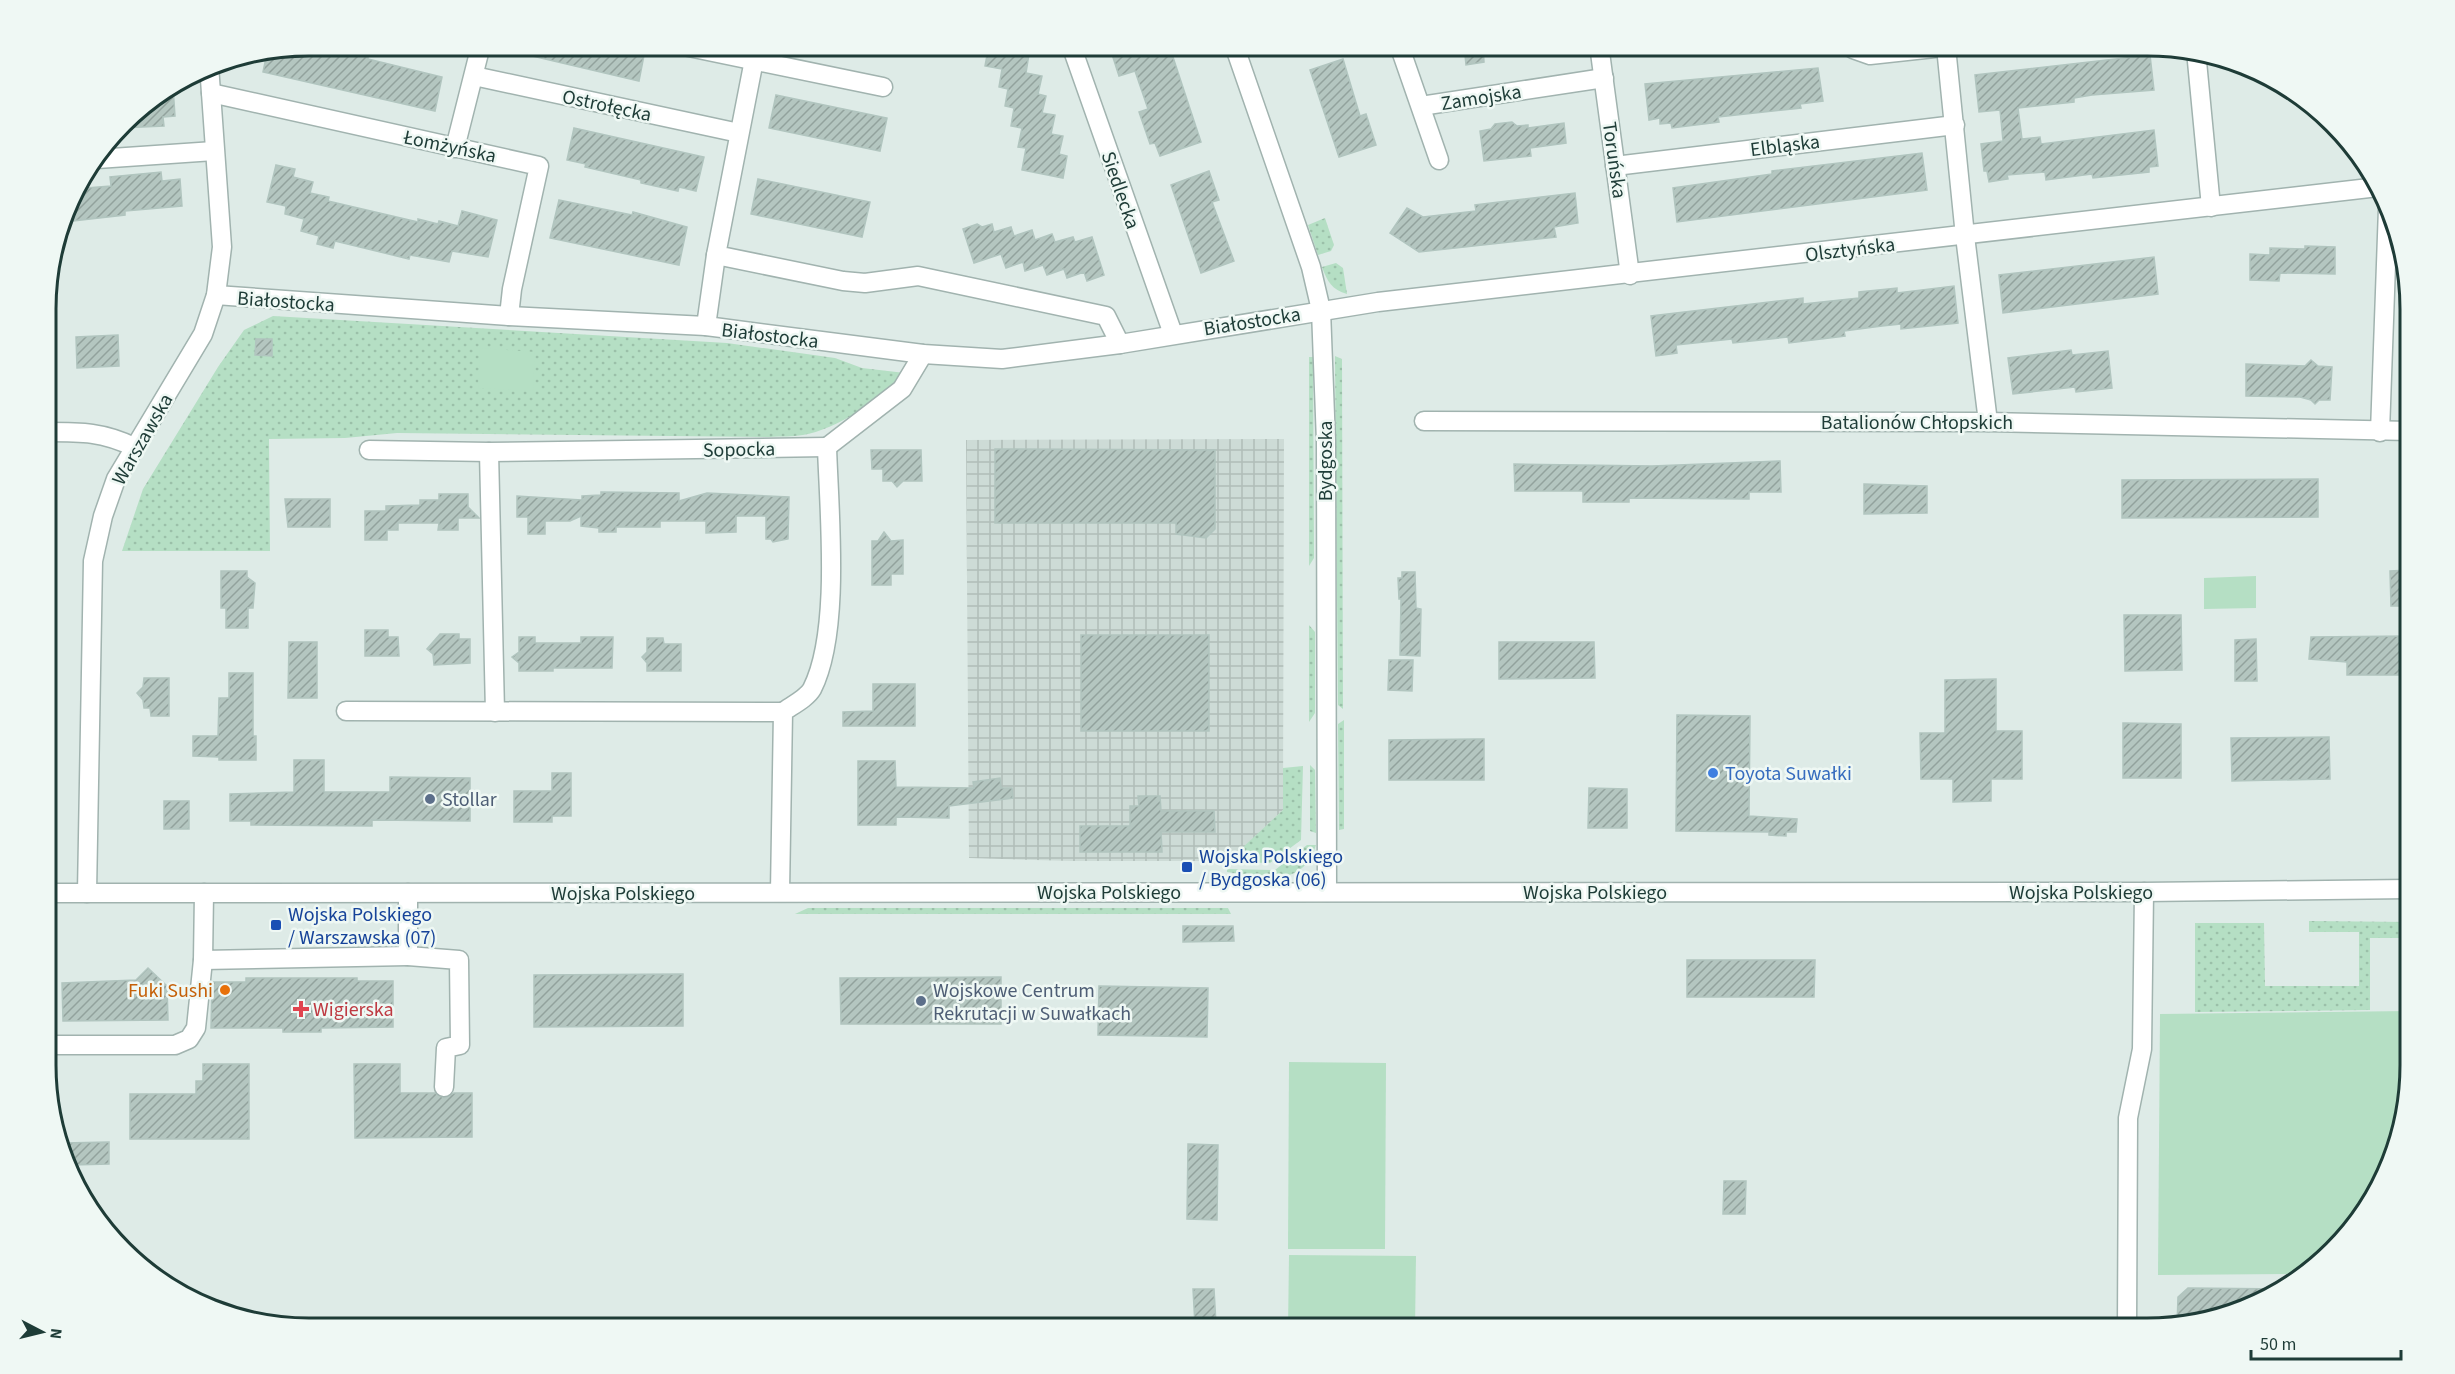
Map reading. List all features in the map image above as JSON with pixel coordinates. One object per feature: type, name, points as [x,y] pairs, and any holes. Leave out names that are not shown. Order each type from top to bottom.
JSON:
[{"type":"street","points":[[455,148],[479,56]]},
{"type":"street","points":[[734,56],[883,87]]},
{"type":"street","name":"Siedlecka","points":[[1075,56],[1173,334]]},
{"type":"street","name":"Bydgoska","points":[[1238,56],[1311,267],[1322,310],[1326,442],[1327,892]]},
{"type":"street","name":"Zamojska","points":[[1403,56],[1421,106],[1604,78]]},
{"type":"street","name":"Toruńska","points":[[1601,56],[1630,275]]},
{"type":"street","points":[[1954,56],[1955,124],[1965,236],[1988,422]]},
{"type":"street","points":[[706,326],[716,255],[754,60]]},
{"type":"street","points":[[2197,60],[2211,207]]},
{"type":"street","name":"Warszawska","points":[[87,893],[93,561],[112,490],[134,447],[203,334],[216,295],[222,247],[210,76]]},
{"type":"street","name":"Ostrołęcka","points":[[474,76],[739,133]]},
{"type":"street","name":"Łomżyńska","points":[[211,93],[539,166],[512,289],[509,316]]},
{"type":"street","points":[[1421,106],[1439,160]]},
{"type":"street","name":"Elbląska","points":[[1616,166],[1955,124]]},
{"type":"street","points":[[105,158],[214,151]]},
{"type":"street","name":"Olsztyńska","points":[[1322,310],[2369,188]]},
{"type":"street","points":[[2380,432],[2387,231]]},
{"type":"street","points":[[716,255],[843,281],[865,283],[918,276],[1106,316],[1120,344]]},
{"type":"street","name":"Białostocka","points":[[216,295],[509,316],[706,326],[923,354],[1002,359],[1120,344],[1322,310]]},
{"type":"street","points":[[346,711],[783,712],[811,691],[824,647],[831,587],[827,447],[902,389],[923,354]]},
{"type":"street","name":"Batalionów Chłopskich","points":[[1424,421],[1988,422],[2400,432]]},
{"type":"street","points":[[56,432],[93,432],[112,437],[134,447]]},
{"type":"street","name":"Sopocka","points":[[369,450],[489,452],[827,447]]},
{"type":"street","points":[[489,452],[495,712]]},
{"type":"street","points":[[780,892],[783,712]]},
{"type":"street","name":"Wojska Polskiego","points":[[56,893],[2400,891]]},
{"type":"street","points":[[408,892],[408,956]]},
{"type":"street","points":[[2127,1318],[2128,1118],[2142,1049],[2144,892]]},
{"type":"street","points":[[56,1045],[175,1045],[189,1039],[196,1028],[198,1014],[203,960],[204,893]]},
{"type":"street","points":[[203,960],[408,956],[459,960],[460,1045],[446,1048],[444,1087]]},
{"type":"shaded area","points":[[1284,439],[1283,810],[1231,861],[1071,861],[969,858],[966,440]]},
{"type":"green space","points":[[1325,218],[1334,245],[1331,251],[1318,255],[1308,225]]},
{"type":"green space","points":[[1336,263],[1343,268],[1347,294],[1337,290],[1331,284],[1322,267]]},
{"type":"green space","points":[[273,316],[727,343],[835,358],[862,368],[905,373],[885,393],[858,412],[830,427],[799,436],[397,433],[345,438],[269,439],[270,551],[122,551],[143,489],[218,367],[244,330]]},
{"type":"green space","points":[[480,348],[535,352],[533,391],[478,388]]},
{"type":"green space","points":[[1335,356],[1342,359],[1343,709],[1338,705]]},
{"type":"green space","points":[[1309,357],[1313,357],[1314,558],[1309,566]]},
{"type":"green space","points":[[2256,576],[2256,608],[2204,609],[2204,578]]},
{"type":"green space","points":[[1309,625],[1315,632],[1315,713],[1309,722]]},
{"type":"green space","points":[[1344,720],[1344,829],[1339,830],[1338,724]]},
{"type":"green space","points":[[1310,765],[1315,770],[1316,833],[1310,831]]},
{"type":"green space","points":[[1303,766],[1301,840],[1270,863],[1227,862],[1283,810],[1283,768]]},
{"type":"green space","points":[[1307,845],[1316,845],[1310,859],[1302,868],[1291,874],[1267,877],[1227,872],[1227,869],[1275,870]]},
{"type":"green space","points":[[808,908],[1228,908],[1231,914],[795,914]]},
{"type":"green space","points":[[2309,921],[2400,922],[2400,938],[2370,938],[2370,1010],[2195,1012],[2195,923],[2264,923],[2265,986],[2359,986],[2359,932],[2309,932]]},
{"type":"green space","points":[[2400,1011],[2400,1066],[2395,1115],[2380,1163],[2366,1192],[2347,1220],[2326,1245],[2290,1274],[2158,1275],[2160,1014]]},
{"type":"green space","points":[[1289,1062],[1386,1063],[1385,1249],[1288,1249]]},
{"type":"green space","points":[[1289,1255],[1416,1256],[1415,1318],[1288,1318]]},
{"type":"building","points":[[292,56],[363,56],[442,77],[435,111],[263,72],[266,59]]},
{"type":"building","points":[[532,56],[644,56],[639,81]]},
{"type":"building","points":[[987,56],[1029,56],[1026,73],[1042,76],[1038,94],[1046,96],[1042,113],[1055,115],[1051,134],[1063,136],[1059,154],[1067,156],[1063,178],[1022,170],[1026,148],[1018,147],[1022,128],[1011,126],[1014,108],[1005,106],[1008,89],[999,87],[1002,69],[985,66]]},
{"type":"building","points":[[1113,56],[1173,56],[1201,142],[1160,156],[1155,143],[1150,144],[1139,112],[1148,109],[1135,71],[1119,76]]},
{"type":"building","points":[[1465,56],[1484,56],[1484,62],[1466,65]]},
{"type":"building","points":[[2150,56],[2154,90],[2092,95],[2074,98],[2074,102],[2018,108],[2022,139],[2040,137],[2041,144],[2154,130],[2158,166],[2149,167],[2149,172],[2093,178],[2092,174],[2046,180],[2045,172],[2007,175],[2008,179],[1989,182],[1987,171],[1984,171],[1981,144],[2003,141],[2000,110],[1979,112],[1975,75]]},
{"type":"building","points":[[1343,59],[1360,116],[1366,114],[1376,145],[1339,157],[1310,70]]},
{"type":"building","points":[[1818,68],[1823,101],[1800,104],[1801,108],[1718,117],[1719,122],[1672,128],[1671,123],[1660,124],[1660,118],[1649,120],[1645,84]]},
{"type":"building","points":[[174,94],[175,116],[163,117],[164,126],[131,128]]},
{"type":"building","points":[[776,95],[887,118],[880,151],[769,128]]},
{"type":"building","points":[[1512,122],[1517,126],[1528,125],[1528,128],[1564,123],[1566,143],[1530,148],[1531,156],[1484,161],[1480,131],[1491,129],[1495,124]]},
{"type":"building","points":[[574,128],[704,157],[696,191],[679,187],[678,191],[641,183],[641,180],[585,167],[586,164],[567,160]]},
{"type":"building","points":[[1922,153],[1927,190],[1677,222],[1673,188],[1772,174],[1772,171]]},
{"type":"building","points":[[276,165],[295,169],[293,177],[313,182],[310,193],[329,197],[328,201],[418,222],[418,219],[438,224],[439,221],[458,226],[462,211],[497,220],[488,257],[452,251],[449,262],[410,255],[409,259],[335,241],[333,248],[317,244],[319,236],[301,231],[304,219],[285,214],[286,206],[267,202]]},
{"type":"building","points":[[1209,171],[1219,200],[1212,202],[1234,261],[1201,273],[1171,185]]},
{"type":"building","points":[[161,172],[162,181],[180,179],[182,206],[125,211],[125,215],[71,221],[86,188],[111,186],[110,177]]},
{"type":"building","points":[[758,179],[870,202],[862,237],[751,214]]},
{"type":"building","points":[[1575,193],[1578,223],[1554,227],[1556,237],[1419,252],[1390,233],[1407,208],[1423,217],[1476,211],[1475,205]]},
{"type":"building","points":[[559,200],[632,215],[633,212],[687,227],[679,265],[550,238]]},
{"type":"building","points":[[977,224],[982,227],[992,224],[994,232],[1011,227],[1014,236],[1032,230],[1035,240],[1052,234],[1055,242],[1073,237],[1075,242],[1092,237],[1104,275],[1087,281],[1084,272],[1067,278],[1064,269],[1047,275],[1043,265],[1025,271],[1023,262],[1006,268],[1001,254],[974,263],[963,229]]},
{"type":"building","points":[[2305,246],[2335,247],[2335,274],[2280,273],[2279,281],[2250,280],[2250,254],[2270,255],[2270,248],[2305,249]]},
{"type":"building","points":[[2154,257],[2158,294],[2003,313],[1999,275]]},
{"type":"building","points":[[1954,286],[1958,323],[1901,329],[1901,324],[1882,326],[1844,331],[1845,336],[1789,343],[1788,337],[1733,343],[1732,339],[1676,345],[1677,353],[1656,356],[1651,316],[1803,298],[1803,304],[1859,298],[1859,292],[1897,288],[1897,293]]},
{"type":"building","points":[[118,335],[119,366],[77,368],[76,337]]},
{"type":"building","points":[[256,339],[272,339],[272,356],[255,355]]},
{"type":"building","points":[[2071,350],[2072,355],[2108,351],[2112,388],[2076,392],[2075,387],[2013,394],[2008,358]]},
{"type":"building","points":[[2311,360],[2318,366],[2332,367],[2330,400],[2319,400],[2315,404],[2311,400],[2300,397],[2246,396],[2246,364],[2305,366]]},
{"type":"building","points":[[995,449],[1215,450],[1215,529],[1206,538],[1176,534],[1176,523],[995,523]]},
{"type":"building","points":[[871,450],[921,450],[922,481],[903,481],[897,487],[892,481],[883,481],[883,469],[872,469]]},
{"type":"building","points":[[1780,461],[1781,492],[1749,492],[1749,499],[1629,498],[1629,502],[1583,502],[1583,491],[1515,491],[1514,464],[1652,466]]},
{"type":"building","points":[[2318,479],[2318,517],[2122,518],[2122,480]]},
{"type":"building","points":[[1864,484],[1927,486],[1927,513],[1864,514]]},
{"type":"building","points":[[601,492],[679,493],[679,501],[707,493],[789,497],[788,539],[773,542],[771,539],[766,539],[766,516],[736,516],[736,532],[706,533],[706,521],[660,521],[660,527],[616,527],[616,532],[599,532],[599,528],[581,526],[581,516],[570,521],[545,521],[545,534],[528,534],[528,517],[517,517],[517,496],[582,500],[582,496],[601,495]]},
{"type":"building","points":[[439,494],[468,494],[468,507],[479,518],[458,518],[458,530],[438,530],[439,523],[398,523],[398,530],[387,530],[387,540],[365,540],[365,511],[386,511],[386,506],[420,505],[420,500],[439,500]]},
{"type":"building","points":[[285,499],[330,499],[330,527],[288,527]]},
{"type":"building","points":[[884,532],[891,541],[903,540],[903,574],[891,574],[891,585],[872,585],[872,541],[878,541]]},
{"type":"building","points":[[2400,570],[2400,606],[2391,606],[2390,571]]},
{"type":"building","points":[[221,571],[247,571],[247,577],[255,583],[253,608],[248,608],[248,628],[226,628],[226,608],[221,608]]},
{"type":"building","points":[[1402,572],[1415,572],[1416,608],[1421,609],[1420,656],[1400,655],[1401,599],[1399,599],[1398,578],[1402,578]]},
{"type":"building","points":[[2124,615],[2181,615],[2182,670],[2125,671]]},
{"type":"building","points":[[365,630],[388,630],[388,637],[398,637],[399,656],[365,656]]},
{"type":"building","points":[[440,634],[459,634],[459,639],[470,639],[470,663],[434,665],[433,654],[427,649]]},
{"type":"building","points":[[1081,635],[1209,635],[1209,731],[1081,731]]},
{"type":"building","points":[[2400,636],[2400,675],[2347,675],[2347,662],[2309,659],[2311,637]]},
{"type":"building","points":[[519,637],[535,637],[535,643],[581,643],[581,637],[613,637],[612,668],[553,668],[553,671],[519,671],[519,663],[512,657],[519,652]]},
{"type":"building","points":[[647,638],[663,638],[664,644],[681,644],[681,671],[647,671],[647,663],[642,657],[647,652]]},
{"type":"building","points":[[2256,639],[2257,681],[2235,681],[2235,640]]},
{"type":"building","points":[[289,642],[317,642],[317,698],[288,698]]},
{"type":"building","points":[[1499,642],[1594,642],[1595,678],[1499,679]]},
{"type":"building","points":[[1389,660],[1413,660],[1412,691],[1388,690]]},
{"type":"building","points":[[229,673],[253,673],[253,736],[256,736],[256,760],[219,760],[219,757],[193,756],[193,736],[218,736],[219,698],[229,698]]},
{"type":"building","points":[[144,678],[169,678],[169,716],[151,716],[150,708],[144,708],[143,700],[137,693],[143,687]]},
{"type":"building","points":[[1996,679],[1996,731],[2022,731],[2022,779],[1991,779],[1991,801],[1953,802],[1953,779],[1921,779],[1920,733],[1945,733],[1945,680]]},
{"type":"building","points":[[873,684],[915,684],[915,726],[843,726],[843,712],[873,711]]},
{"type":"building","name":"Toyota Suwałki","points":[[1677,715],[1750,716],[1749,816],[1797,819],[1796,832],[1786,832],[1786,836],[1769,835],[1769,832],[1676,831]]},
{"type":"building","points":[[2123,723],[2181,724],[2181,778],[2123,778]]},
{"type":"building","points":[[2329,737],[2330,779],[2232,781],[2231,738]]},
{"type":"building","points":[[1484,739],[1484,780],[1389,780],[1389,740]]},
{"type":"building","points":[[294,760],[324,760],[324,792],[390,792],[390,777],[470,778],[470,821],[372,820],[372,826],[251,825],[251,821],[230,821],[230,794],[294,792]]},
{"type":"building","points":[[858,761],[895,761],[896,787],[974,788],[973,782],[1000,778],[1001,788],[1012,788],[1013,798],[949,806],[949,818],[896,817],[896,825],[858,825]]},
{"type":"building","points":[[552,773],[571,773],[571,816],[552,816],[552,822],[514,822],[514,791],[552,791]]},
{"type":"building","points":[[1589,788],[1627,789],[1627,828],[1588,828]]},
{"type":"building","points":[[1138,796],[1160,796],[1161,811],[1214,811],[1215,832],[1161,832],[1162,852],[1080,852],[1080,826],[1130,826],[1130,806],[1139,806]]},
{"type":"building","points":[[164,801],[189,801],[189,829],[164,829]]},
{"type":"building","points":[[1183,926],[1233,926],[1234,941],[1183,942]]},
{"type":"building","points":[[1687,960],[1815,960],[1814,997],[1687,997]]},
{"type":"building","points":[[148,968],[167,986],[168,1020],[63,1021],[62,983],[136,980]]},
{"type":"building","points":[[683,974],[683,1026],[534,1027],[534,975]]},
{"type":"building","name":"Wojskowe Centrum Rekrutacji w Suwałkach","points":[[1001,977],[1001,1024],[841,1024],[840,978]]},
{"type":"building","points":[[246,978],[357,978],[357,981],[393,981],[393,1027],[321,1028],[321,1032],[283,1032],[283,1028],[211,1028],[212,982],[246,982]]},
{"type":"building","points":[[1099,986],[1208,988],[1207,1037],[1098,1035]]},
{"type":"building","points":[[203,1064],[249,1064],[249,1139],[130,1139],[130,1094],[196,1094],[196,1081],[203,1081]]},
{"type":"building","points":[[354,1064],[400,1064],[400,1093],[435,1093],[444,1098],[454,1093],[472,1093],[472,1137],[355,1138]]},
{"type":"building","points":[[109,1142],[109,1164],[76,1165],[68,1143]]},
{"type":"building","points":[[1188,1144],[1218,1145],[1217,1220],[1187,1219]]},
{"type":"building","points":[[1724,1181],[1746,1181],[1745,1214],[1723,1214]]},
{"type":"building","points":[[2188,1288],[2265,1289],[2212,1310],[2177,1316],[2178,1297]]},
{"type":"building","points":[[1193,1289],[1214,1289],[1216,1318],[1195,1318]]},
{"type":"place","name":"Toyota Suwałki","points":[[1713,773]]},
{"type":"place","name":"Stollar","points":[[430,799]]},
{"type":"place","name":"Wojska Polskiego / Bydgoska (06)","points":[[1187,867]]},
{"type":"place","name":"Wojska Polskiego / Warszawska (07)","points":[[276,925]]},
{"type":"place","name":"Fuki Sushi","points":[[225,990]]},
{"type":"place","name":"Wojskowe Centrum Rekrutacji w Suwałkach","points":[[921,1001]]},
{"type":"place","name":"Wigierska","points":[[301,1009]]}]
